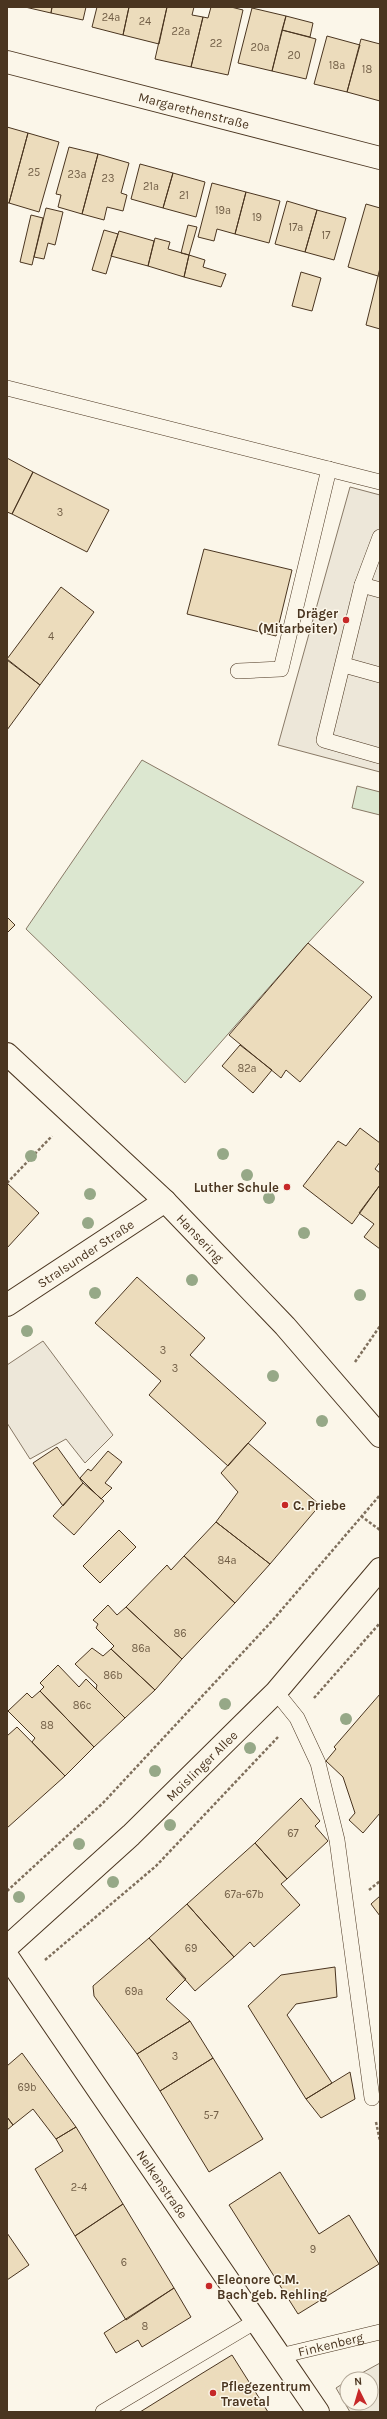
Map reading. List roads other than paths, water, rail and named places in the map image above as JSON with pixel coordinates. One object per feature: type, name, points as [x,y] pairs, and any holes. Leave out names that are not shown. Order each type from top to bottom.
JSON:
[{"type":"street","name":"Margarethenstraße","points":[[7,62],[380,158]]},
{"type":"street","name":"Hansering","points":[[7,1054],[165,1201],[285,1326],[339,1386],[380,1436]]},
{"type":"street","name":"Stralsunder Straße","points":[[7,1305],[165,1201]]},
{"type":"street","name":"Moislinger Allee","points":[[7,1947],[130,1835],[276,1692],[380,1569]]},
{"type":"street","name":"Nelkenstraße","points":[[7,1956],[318,2412]]},
{"type":"lane","points":[[7,388],[380,482]]},
{"type":"lane","points":[[238,671],[281,669],[329,469]]},
{"type":"lane","points":[[380,536],[362,585],[344,665],[324,740],[380,756]]},
{"type":"lane","points":[[362,585],[380,590]]},
{"type":"lane","points":[[344,665],[380,675]]},
{"type":"lane","points":[[276,1692],[297,1718],[318,1763],[337,1840],[372,2098]]},
{"type":"lane","points":[[103,2412],[256,2321]]},
{"type":"lane","name":"Finkenberg","points":[[280,2356],[380,2332]]},
{"type":"place","name":"Dräger (Mitarbeiter)","points":[[346,620]]},
{"type":"place","name":"Luther Schule","points":[[287,1187]]},
{"type":"place","name":"C. Priebe","points":[[285,1505]]},
{"type":"place","name":"Eleonore C.M. Bach geb. Rehling","points":[[209,2286]]},
{"type":"place","name":"Pflegezentrum Travetal","points":[[213,2393]]}]
